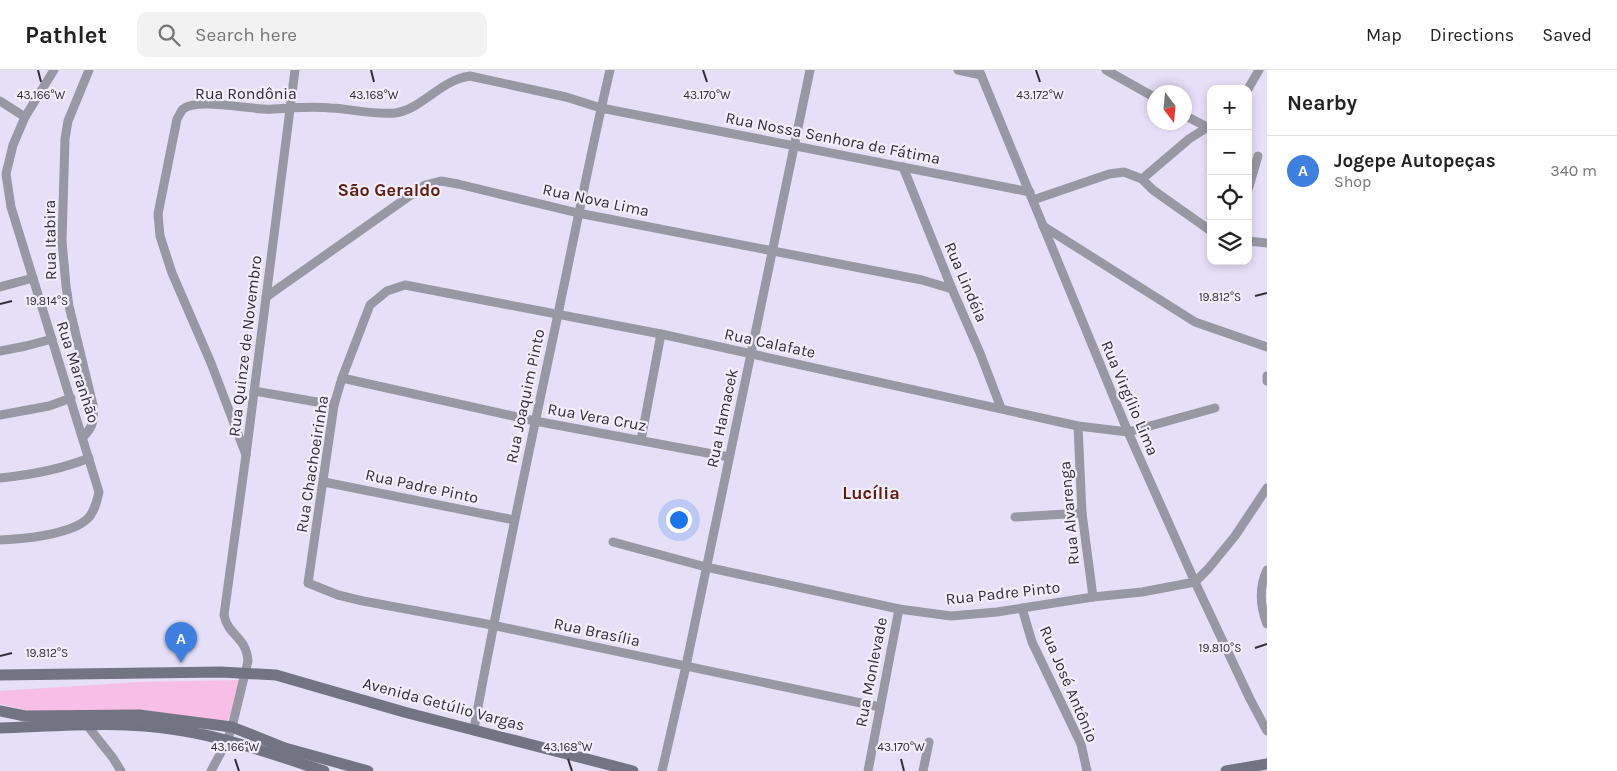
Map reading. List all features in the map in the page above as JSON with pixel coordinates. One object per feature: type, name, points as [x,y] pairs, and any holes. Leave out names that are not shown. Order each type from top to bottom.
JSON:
[{"type":"main road","name":"Avenida Getúlio Vargas","points":[[0,675],[221,672],[276,675],[404,712],[633,771]]},
{"type":"main road","points":[[0,710],[24,716],[139,715],[232,727],[285,748],[368,771]]},
{"type":"main road","points":[[0,728],[86,724],[133,725],[178,730],[227,741],[324,771]]},
{"type":"main road","points":[[1226,771],[1267,764]]},
{"type":"street","name":"Rua Maranhão","points":[[0,540],[56,532],[75,526],[88,519],[99,492],[32,278],[3,174],[25,117],[54,70]]},
{"type":"street","name":"Rua Itabira","points":[[83,437],[91,429],[94,416],[93,405],[69,306],[62,225],[65,139],[68,121],[89,70]]},
{"type":"street","name":"Rua Quinze de Novembro","points":[[246,674],[248,653],[243,642],[226,625],[224,615],[296,70]]},
{"type":"street","name":"Rua Joaquim Pinto","points":[[474,729],[492,625],[578,213],[610,70]]},
{"type":"street","name":"Rua Hamacek","points":[[662,771],[686,666],[810,70]]},
{"type":"street","points":[[958,70],[980,72]]},
{"type":"street","points":[[1106,70],[1147,94]]},
{"type":"street","points":[[1250,85],[1258,70]]},
{"type":"street","name":"Rua Virgílio Lima","points":[[980,72],[1128,432],[1195,582],[1267,731]]},
{"type":"street","name":"Rua Rondônia","points":[[246,456],[211,363],[165,255],[160,236],[158,214],[177,118],[184,109],[202,104],[266,110],[330,108],[397,112],[408,109],[443,85],[459,77],[470,76],[566,97],[601,108]]},
{"type":"street","points":[[0,101],[25,117]]},
{"type":"street","name":"Rua Nossa Senhora de Fátima","points":[[601,108],[903,167],[1032,196]]},
{"type":"street","points":[[1192,119],[1207,125]]},
{"type":"street","points":[[1142,180],[1177,149],[1207,127]]},
{"type":"street","points":[[1252,176],[1258,156]]},
{"type":"street","name":"Rua Lindéia","points":[[903,167],[1001,408]]},
{"type":"street","points":[[1032,196],[1110,174],[1124,172],[1142,180],[1207,228]]},
{"type":"street","name":"Rua Nova Lima","points":[[266,297],[426,185],[441,181],[578,213],[922,280],[952,289]]},
{"type":"street","points":[[1043,226],[1195,322],[1267,347]]},
{"type":"street","points":[[1252,242],[1267,243]]},
{"type":"street","points":[[0,287],[32,278]]},
{"type":"street","name":"Rua Calafate","points":[[405,285],[661,334],[1078,426],[1128,432]]},
{"type":"street","name":"Rua Chachoeirinha","points":[[308,583],[334,405],[342,378],[370,305],[387,291],[405,285]]},
{"type":"street","points":[[641,440],[661,334]]},
{"type":"street","points":[[0,351],[52,339]]},
{"type":"street","points":[[1267,376],[1267,381]]},
{"type":"street","name":"Rua Vera Cruz","points":[[342,378],[535,420],[730,457]]},
{"type":"street","points":[[254,391],[334,405]]},
{"type":"street","points":[[0,416],[49,406],[70,398]]},
{"type":"street","points":[[1128,432],[1215,408]]},
{"type":"street","name":"Rua Alvarenga","points":[[1078,426],[1082,513],[1093,597]]},
{"type":"street","points":[[0,478],[75,464],[89,458]]},
{"type":"street","name":"Rua Padre Pinto","points":[[324,482],[514,520]]},
{"type":"street","points":[[1195,582],[1235,536],[1267,488]]},
{"type":"street","points":[[1015,516],[1082,513]]},
{"type":"street","name":"Rua Padre Pinto","points":[[613,542],[706,567],[899,609],[951,616],[1142,592],[1195,582]]},
{"type":"street","points":[[1267,570],[1261,588],[1261,600],[1267,624]]},
{"type":"street","name":"Rua Brasília","points":[[308,583],[338,595],[363,601],[492,625],[880,707]]},
{"type":"street","name":"Rua José Antônio","points":[[1022,608],[1032,642],[1081,744],[1087,771]]},
{"type":"street","name":"Rua Monlevade","points":[[868,771],[899,609]]},
{"type":"street","points":[[211,771],[227,741],[246,674]]},
{"type":"street","points":[[86,724],[121,771]]},
{"type":"street","points":[[923,771],[929,742]]},
{"type":"shaded area","points":[[241,680],[234,706],[227,721],[32,712],[0,704],[0,691],[139,682]]},
{"type":"place","name":"Jogepe Autopeças","points":[[181,663]]},
{"type":"district","name":"São Geraldo","points":[[389,190]]},
{"type":"district","name":"Lucília","points":[[871,493]]}]
